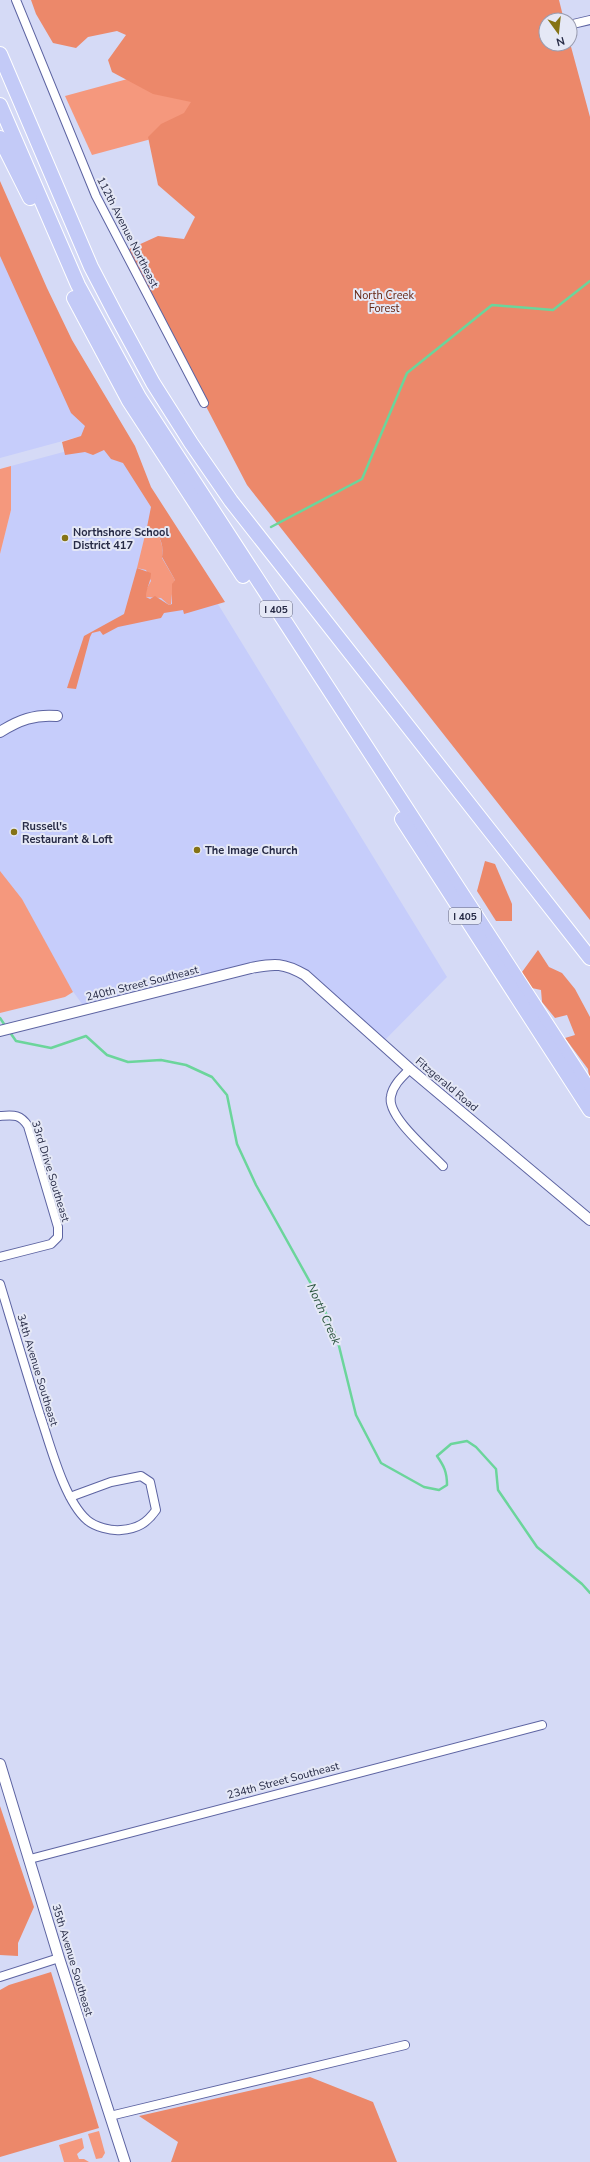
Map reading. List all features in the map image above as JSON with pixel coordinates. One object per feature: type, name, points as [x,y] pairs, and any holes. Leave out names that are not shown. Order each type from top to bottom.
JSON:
[{"type":"highway","name":"I 405","points":[[0,54],[91,267],[138,358],[191,443],[231,501],[590,958]]},
{"type":"highway","name":"I 405","points":[[0,71],[91,281],[120,338],[170,423],[214,488],[254,542],[590,970]]},
{"type":"highway","name":"I 405","points":[[0,105],[78,285],[121,367],[143,404],[590,1091]]},
{"type":"highway","name":"I 405","points":[[0,129],[83,316],[129,401],[590,1110]]},
{"type":"highway","points":[[0,138],[30,198]]},
{"type":"highway","points":[[339,723],[340,707]]},
{"type":"street","name":"112th Avenue Northeast","points":[[16,0],[96,196],[204,403]]},
{"type":"street","points":[[578,23],[590,20]]},
{"type":"street","points":[[0,732],[18,721],[33,716],[57,716]]},
{"type":"street","name":"240th Street Southeast","points":[[0,1031],[18,1025],[92,1009],[251,968],[273,964],[290,966]]},
{"type":"street","name":"Fitzgerald Road","points":[[290,966],[305,975],[410,1069],[590,1220]]},
{"type":"street","points":[[410,1069],[394,1087],[390,1097],[391,1106],[396,1116],[443,1166]]},
{"type":"street","name":"33rd Drive Southeast","points":[[0,1116],[17,1115],[23,1118],[28,1126],[58,1227],[58,1237],[51,1244],[0,1257]]},
{"type":"street","name":"34th Avenue Southeast","points":[[0,1284],[56,1463],[70,1497],[87,1521],[101,1527],[117,1530],[138,1528],[151,1518],[156,1510],[150,1482],[141,1476],[111,1482],[70,1497]]},
{"type":"street","name":"234th Street Southeast","points":[[30,1859],[542,1725]]},
{"type":"street","name":"35th Avenue Southeast","points":[[0,1764],[59,1958],[125,2162]]},
{"type":"street","points":[[0,1977],[59,1958]]},
{"type":"street","points":[[110,2116],[405,2045]]},
{"type":"shaded area","points":[[249,46],[266,108],[92,155],[65,96]]},
{"type":"shaded area","points":[[0,222],[96,432],[0,458]]},
{"type":"shaded area","points":[[116,438],[447,977],[381,1044],[305,975],[279,964],[85,1008],[0,891],[0,554],[11,510],[11,466]]},
{"type":"shaded area","points":[[11,466],[11,510],[0,554],[0,469]]},
{"type":"shaded area","points":[[147,527],[158,536],[162,543],[162,558],[175,580],[173,584],[171,604],[169,605],[161,598],[146,597],[146,590],[151,581],[146,570],[137,568]]},
{"type":"shaded area","points":[[0,871],[22,899],[73,992],[65,997],[0,1013]]},
{"type":"shaded area","points":[[99,2131],[105,2153],[102,2158],[96,2159],[88,2134]]},
{"type":"shaded area","points":[[82,2138],[84,2148],[77,2154],[79,2159],[84,2159],[89,2162],[64,2162],[59,2145]]},
{"type":"green space","name":"North Creek Forest","points":[[31,0],[559,0],[562,12],[538,12],[538,52],[572,52],[590,117],[590,920],[247,485],[125,251],[158,236],[184,239],[195,217],[158,185],[148,137],[161,124],[184,113],[191,102],[153,94],[112,72],[108,60],[126,35],[117,31],[88,37],[76,48],[53,43],[36,14]]},
{"type":"green space","points":[[0,181],[47,288],[72,340],[135,446],[151,487],[225,602],[184,614],[183,610],[164,613],[161,618],[118,627],[103,635],[100,631],[92,633],[76,689],[67,688],[84,636],[124,614],[137,568],[151,573],[146,597],[150,599],[155,596],[169,605],[172,604],[172,584],[175,580],[162,557],[162,543],[160,539],[147,527],[151,507],[123,463],[111,459],[104,450],[93,455],[85,452],[65,455],[62,442],[81,436],[85,426],[71,413],[0,256]]},
{"type":"green space","points":[[485,861],[495,864],[512,904],[512,921],[496,921],[477,891]]},
{"type":"green space","points":[[538,950],[549,967],[562,973],[575,989],[590,1017],[590,1085],[588,1069],[565,1038],[575,1035],[567,1015],[555,1018],[542,1002],[541,990],[527,987],[522,972]]},
{"type":"green space","points":[[0,1806],[34,1907],[18,1943],[18,1956],[0,1955]]},
{"type":"green space","points":[[51,1972],[99,2128],[0,2157],[0,1990],[9,1985]]},
{"type":"green space","points":[[310,2077],[373,2102],[397,2162],[171,2162],[178,2142],[139,2116]]},
{"type":"waterway","points":[[271,527],[362,479],[407,373],[492,305],[553,310],[590,281]]},
{"type":"waterway","name":"North Creek","points":[[0,1018],[6,1027]]},
{"type":"waterway","name":"North Creek","points":[[9,1031],[16,1041],[51,1048],[86,1036],[107,1055],[128,1062],[161,1060],[186,1065],[212,1077],[227,1095],[237,1144],[256,1185],[320,1300],[337,1338],[356,1415],[381,1463],[424,1487],[439,1490],[447,1485],[447,1480],[445,1469],[437,1456],[451,1444],[467,1441],[476,1447],[496,1469],[498,1490],[537,1547],[582,1584],[590,1593]]},
{"type":"place","name":"Northshore School District 417","points":[[65,538]]},
{"type":"place","name":"Russell's Restaurant & Loft","points":[[14,832]]},
{"type":"place","name":"The Image Church","points":[[197,850]]}]
